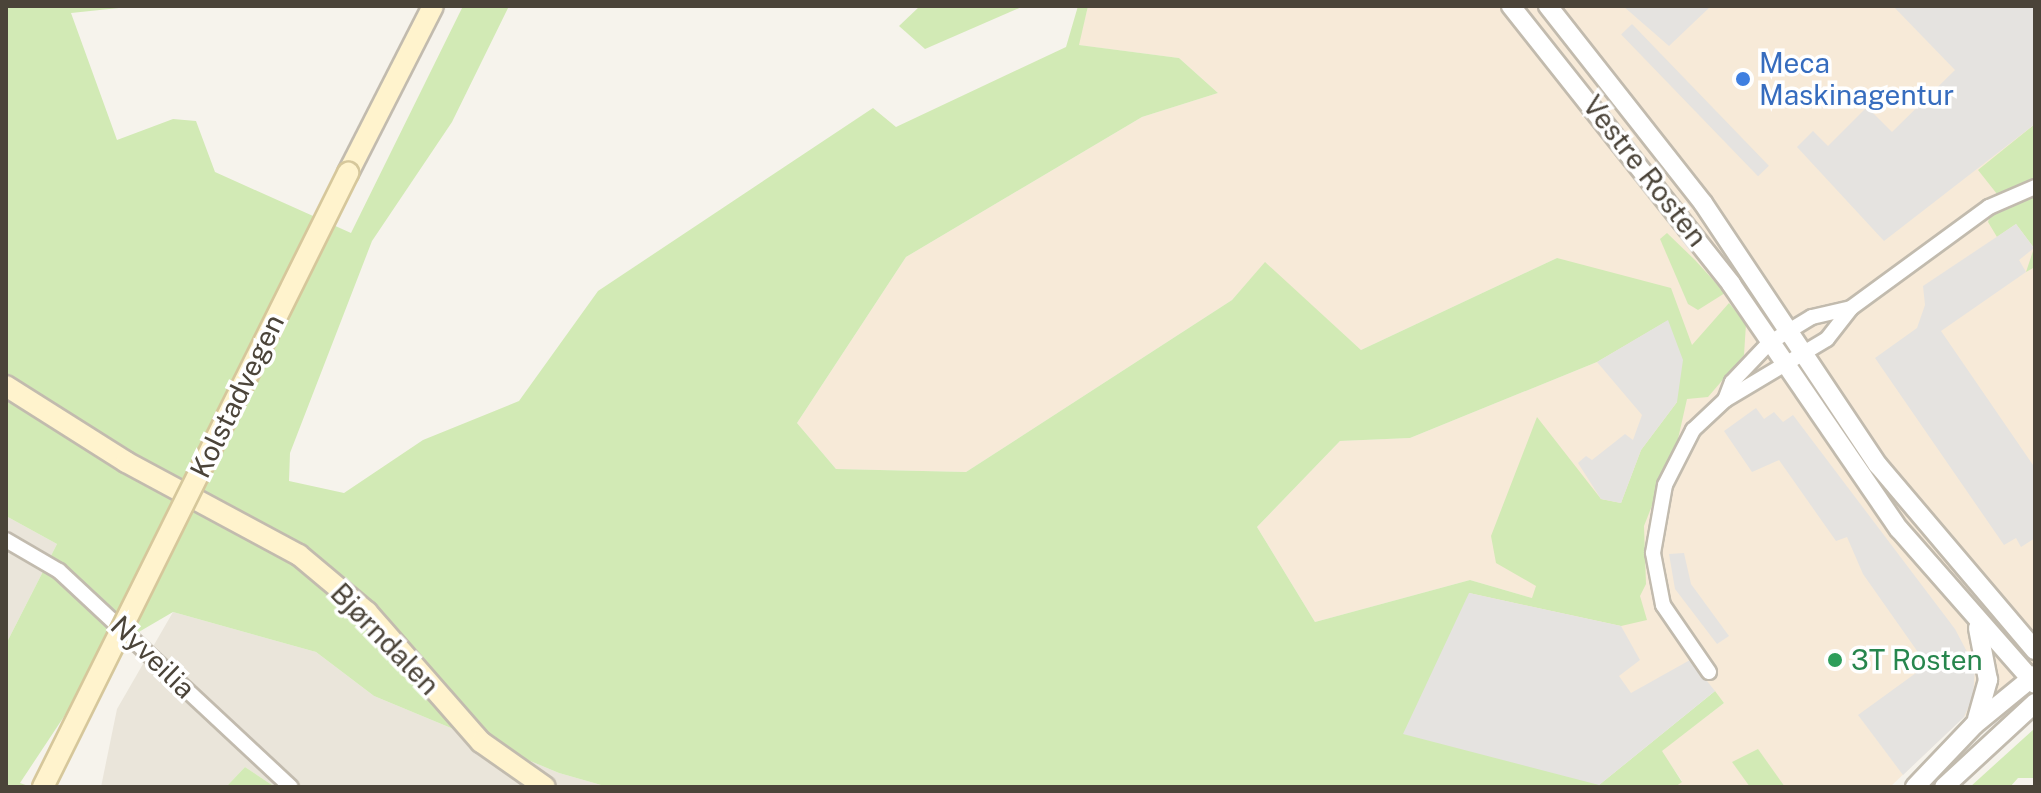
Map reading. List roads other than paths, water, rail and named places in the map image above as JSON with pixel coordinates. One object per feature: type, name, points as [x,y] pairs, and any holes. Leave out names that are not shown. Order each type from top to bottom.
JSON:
[{"type":"main road","name":"Kolstadvegen","points":[[43,787],[433,6]]},
{"type":"main road","name":"Bjørndalen","points":[[6,386],[126,462],[299,555],[367,612],[481,742],[545,787]]},
{"type":"street","name":"Vestre Rosten","points":[[1511,6],[1713,261],[1784,368],[1899,529],[1976,622],[2033,678]]},
{"type":"street","name":"Vestre Rosten","points":[[1551,7],[1703,203],[1878,465],[2035,650]]},
{"type":"street","points":[[1709,672],[1663,605],[1653,553],[1665,485],[1693,430],[1725,400],[1784,368],[1827,339],[1851,308],[1989,207],[2035,188]]},
{"type":"street","points":[[1725,400],[1732,382],[1769,343],[1812,317],[1851,308]]},
{"type":"street","name":"Nyveilia","points":[[6,540],[59,571],[291,787]]},
{"type":"street","points":[[1974,725],[1988,680],[1976,622]]},
{"type":"street","points":[[1915,787],[1974,725],[2033,678]]},
{"type":"street","points":[[1944,787],[2035,703]]},
{"type":"place","name":"Meca Maskinagentur","points":[[1743,79]]},
{"type":"place","name":"3T Rosten","points":[[1835,660]]}]
